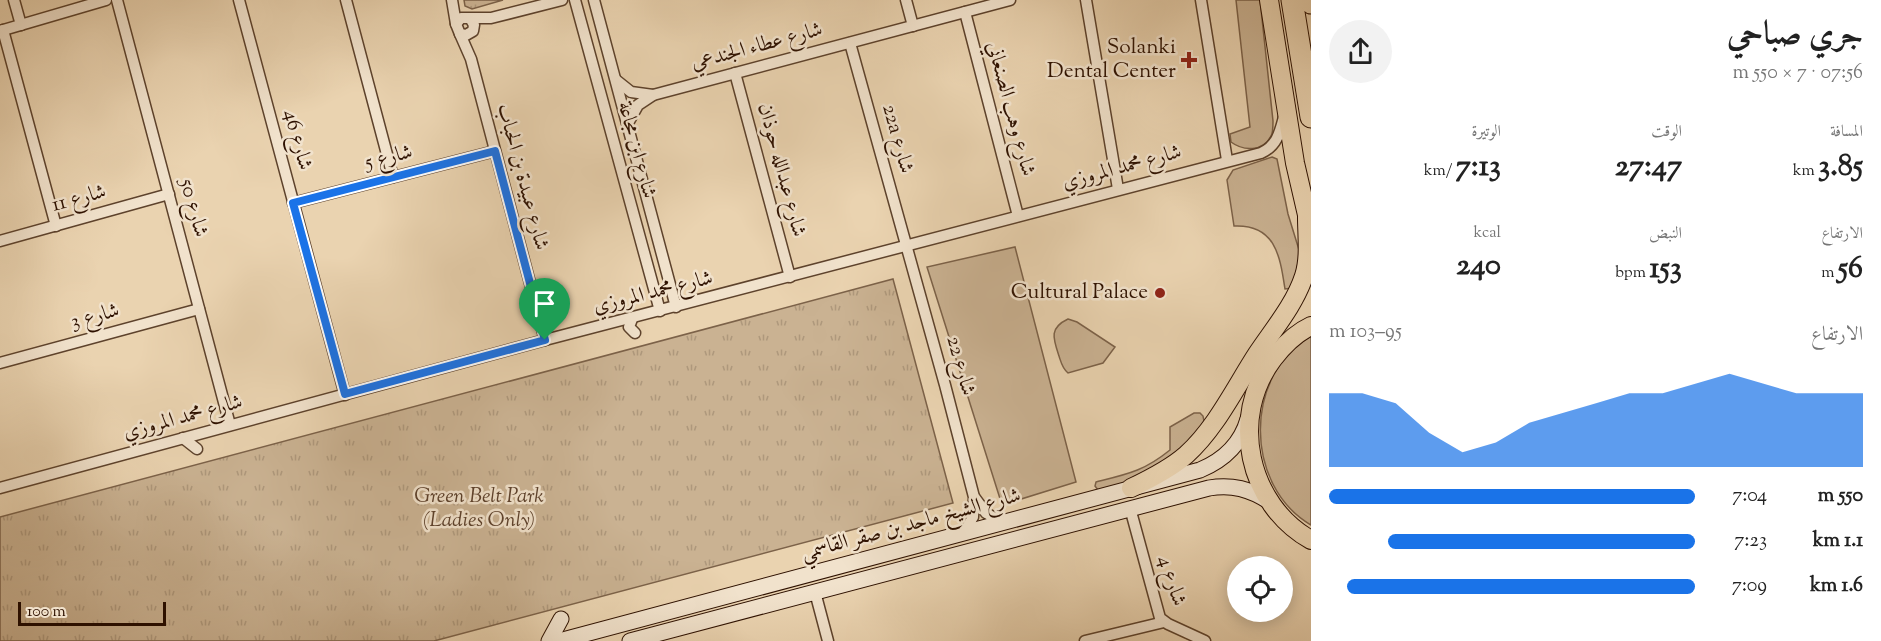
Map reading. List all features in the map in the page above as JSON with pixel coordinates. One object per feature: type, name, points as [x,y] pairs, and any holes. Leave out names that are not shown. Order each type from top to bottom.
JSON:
[{"type":"highway","points":[[1292,0],[1311,117]]},
{"type":"main road","points":[[1131,488],[1160,473],[1198,443],[1291,303],[1304,277],[1309,224],[1295,164],[1269,0]]},
{"type":"main road","points":[[1310,323],[1292,338],[1268,366],[1253,399],[1249,417],[1250,454],[1254,472],[1270,502],[1292,527],[1311,540]]},
{"type":"main road","name":"شارع الشيخ ماجد بن صقر القاسمي","points":[[559,641],[1211,466],[1236,445],[1249,417]]},
{"type":"main road","name":"شارع الشيخ ماجد بن صقر القاسمي","points":[[630,641],[1219,486],[1241,488],[1270,502]]},
{"type":"main road","points":[[815,592],[825,584],[861,572],[863,564],[860,560]]},
{"type":"main road","points":[[549,641],[561,619]]},
{"type":"street","points":[[14,0],[21,25]]},
{"type":"street","points":[[56,226],[1,31],[106,0]]},
{"type":"street","name":"شارع 50","points":[[117,0],[230,425]]},
{"type":"street","name":"شارع 46","points":[[239,0],[345,394]]},
{"type":"street","points":[[346,0],[393,177]]},
{"type":"street","name":"شارع عبيدة بن الحباب","points":[[452,0],[458,10],[468,17]]},
{"type":"street","name":"شارع عبيدة بن الحباب","points":[[452,0],[465,30],[545,340]]},
{"type":"street","points":[[465,30],[491,18],[562,0]]},
{"type":"street","name":"شارع ابن مجاعة","points":[[575,0],[660,311]]},
{"type":"street","name":"شارع ابن مجاعة","points":[[594,0],[676,307]]},
{"type":"street","points":[[906,0],[913,26]]},
{"type":"street","name":"شارع عطاء الجندعي","points":[[628,123],[638,105],[653,95],[1010,0]]},
{"type":"street","points":[[1086,0],[1118,189]]},
{"type":"street","points":[[1201,0],[1227,160]]},
{"type":"street","name":"شارع وهب الصنعاني","points":[[964,12],[1018,216]]},
{"type":"street","points":[[468,17],[491,18]]},
{"type":"street","points":[[465,30],[474,25],[468,17]]},
{"type":"street","name":"22a شارع","points":[[850,43],[906,246]]},
{"type":"street","name":"شارع عبدالله حوذان","points":[[735,73],[790,277]]},
{"type":"street","points":[[616,80],[631,92],[653,95]]},
{"type":"street","name":"شارع محمد المروزي","points":[[1,484],[183,438],[1227,160],[1261,153],[1270,148],[1279,134],[1287,106]]},
{"type":"street","name":"شارع 5","points":[[293,203],[495,151]]},
{"type":"street","name":"شارع 11","points":[[0,241],[169,194]]},
{"type":"street","name":"شارع 22","points":[[906,246],[974,496],[973,517],[963,534]]},
{"type":"street","name":"شارع 3","points":[[0,363],[200,309]]},
{"type":"street","points":[[632,318],[629,327],[635,333]]},
{"type":"street","points":[[183,438],[197,449]]},
{"type":"street","name":"شارع 22","points":[[974,496],[986,513],[1003,523]]},
{"type":"street","name":"شارع 4","points":[[1130,508],[1157,613],[1164,622],[1205,641]]},
{"type":"street","points":[[815,592],[828,641]]},
{"type":"street","points":[[1084,641],[1164,622]]},
{"type":"green space","points":[[464,0],[503,0],[472,9],[465,6]]},
{"type":"green space","points":[[1236,0],[1260,0],[1273,127],[1272,135],[1267,141],[1253,148],[1241,147],[1231,142],[1230,134],[1250,127]]},
{"type":"green space","points":[[1272,157],[1277,159],[1288,214],[1300,253],[1293,288],[1285,289],[1278,254],[1267,237],[1259,230],[1234,226],[1227,180],[1233,170]]},
{"type":"green space","points":[[1015,247],[1076,482],[1002,505],[927,267]]},
{"type":"green space","name":"Green Belt Park (Ladies Only)","points":[[893,279],[953,503],[434,641],[0,641],[0,517]]},
{"type":"green space","points":[[1068,319],[1077,322],[1115,347],[1103,363],[1068,373],[1064,369],[1054,334],[1058,326]]},
{"type":"green space","points":[[1311,336],[1311,525],[1289,507],[1273,484],[1264,458],[1260,430],[1263,403],[1273,376],[1289,354]]},
{"type":"green space","points":[[1194,413],[1200,413],[1203,416],[1205,426],[1178,455],[1135,481],[1098,490],[1095,486],[1096,482],[1135,471],[1152,463],[1170,450],[1170,427]]},
{"type":"place","name":"Solanki Dental Center","points":[[1189,60]]},
{"type":"place","name":"Cultural Palace","points":[[1160,293]]},
{"type":"route","points":[[495,151],[545,340],[345,394],[293,203],[495,151]]}]
